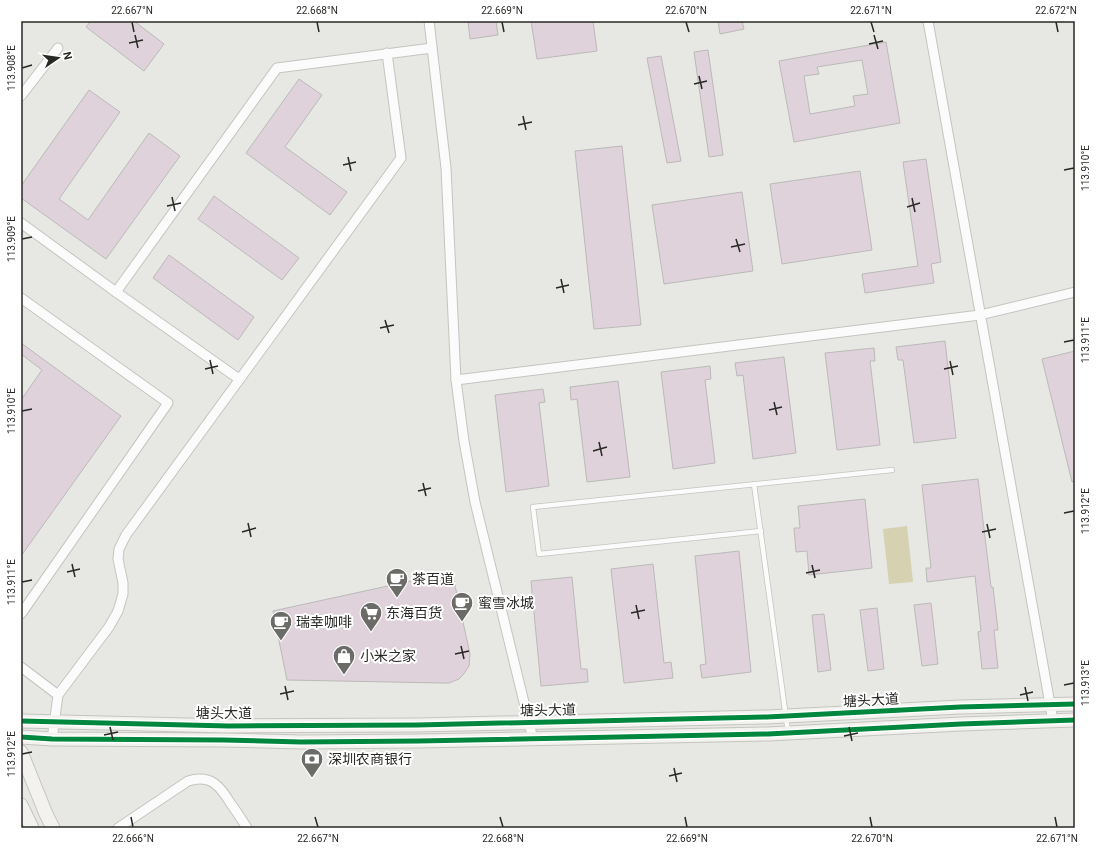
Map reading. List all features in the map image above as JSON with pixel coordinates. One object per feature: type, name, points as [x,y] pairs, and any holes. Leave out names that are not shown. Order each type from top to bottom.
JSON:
[{"type":"main road","name":"塘头大道","points":[[21,721],[261,726],[410,725],[786,716],[960,707],[1075,704]]},
{"type":"main road","name":"塘头大道","points":[[21,737],[52,739],[316,742],[533,739],[789,733],[1075,720]]},
{"type":"main road","points":[[21,752],[53,828]]},
{"type":"main road","points":[[21,805],[32,828]]},
{"type":"street","points":[[429,21],[446,168],[456,380],[464,441],[475,502],[533,739]]},
{"type":"street","points":[[928,21],[1053,721]]},
{"type":"street","points":[[21,96],[58,48]]},
{"type":"street","points":[[116,292],[277,68],[432,48]]},
{"type":"street","points":[[52,739],[58,695],[109,627],[118,611],[123,594],[123,583],[118,559],[119,549],[126,535],[401,158],[387,53]]},
{"type":"street","points":[[21,223],[239,379]]},
{"type":"street","points":[[456,380],[980,315],[1075,292]]},
{"type":"street","points":[[21,298],[168,403],[21,614]]},
{"type":"street","points":[[21,667],[58,695]]},
{"type":"street","points":[[118,828],[188,781],[195,779],[203,779],[217,785],[222,790],[247,828]]},
{"type":"lane","points":[[761,531],[539,554],[534,507],[892,470]]},
{"type":"lane","points":[[754,484],[789,733]]},
{"type":"shaded area","points":[[907,526],[913,582],[889,584],[883,529]]},
{"type":"building","points":[[91,21],[134,21],[164,44],[144,71],[86,27]]},
{"type":"building","points":[[468,21],[496,21],[498,35],[470,39]]},
{"type":"building","points":[[531,21],[593,21],[597,51],[537,59]]},
{"type":"building","points":[[718,21],[742,21],[744,29],[720,34]]},
{"type":"building","points":[[886,42],[900,123],[794,142],[779,61]],"holes":[[[862,60],[868,94],[853,96],[855,106],[810,114],[804,76],[819,74],[817,67]]]},
{"type":"building","points":[[708,50],[723,155],[709,157],[694,52]]},
{"type":"building","points":[[661,56],[681,161],[667,163],[647,58]]},
{"type":"building","points":[[299,79],[322,95],[285,147],[347,192],[330,215],[246,153]]},
{"type":"building","points":[[89,90],[120,112],[59,199],[88,220],[149,133],[180,156],[106,259],[21,198],[21,186]]},
{"type":"building","points":[[622,146],[641,325],[594,329],[575,151]]},
{"type":"building","points":[[926,159],[941,262],[931,264],[934,283],[865,293],[862,274],[918,266],[903,162]]},
{"type":"building","points":[[860,171],[872,250],[782,264],[770,184]]},
{"type":"building","points":[[742,192],[753,271],[664,284],[652,205]]},
{"type":"building","points":[[214,196],[299,258],[282,280],[198,219]]},
{"type":"building","points":[[169,255],[254,317],[238,340],[153,278]]},
{"type":"building","points":[[945,341],[956,438],[914,443],[903,360],[898,360],[896,347]]},
{"type":"building","points":[[21,343],[121,416],[21,556],[21,400],[42,370],[21,354]]},
{"type":"building","points":[[874,348],[875,361],[870,361],[880,445],[837,450],[825,353]]},
{"type":"building","points":[[1075,351],[1075,481],[1072,482],[1042,359]]},
{"type":"building","points":[[784,357],[796,453],[753,459],[743,375],[737,376],[735,363]]},
{"type":"building","points":[[710,366],[711,379],[705,380],[715,463],[673,469],[661,372]]},
{"type":"building","points":[[618,381],[630,477],[587,482],[577,399],[571,400],[570,387]]},
{"type":"building","points":[[543,389],[545,402],[539,403],[549,486],[506,492],[495,395]]},
{"type":"building","points":[[978,479],[991,587],[993,587],[998,630],[994,630],[998,668],[982,669],[978,632],[981,631],[975,576],[927,582],[926,568],[931,568],[922,485]]},
{"type":"building","points":[[865,499],[872,568],[809,575],[807,551],[796,552],[794,528],[800,528],[798,506]]},
{"type":"building","points":[[739,551],[751,672],[702,678],[700,665],[706,664],[695,556]]},
{"type":"building","points":[[653,564],[664,663],[671,662],[673,678],[624,683],[611,569]]},
{"type":"building","name":"东海百货","points":[[452,572],[470,654],[469,666],[459,679],[449,683],[287,680],[273,611]]},
{"type":"building","points":[[572,577],[581,669],[587,669],[588,682],[541,686],[531,581]]},
{"type":"building","points":[[931,603],[938,664],[922,666],[914,605]]},
{"type":"building","points":[[877,608],[884,669],[868,671],[860,610]]},
{"type":"building","points":[[824,614],[831,670],[818,672],[812,615]]},
{"type":"cycle path","points":[[21,721],[229,726],[417,725],[767,717],[960,707],[1075,704]]},
{"type":"cycle path","points":[[21,737],[52,739],[301,742],[418,741],[768,734],[1075,720]]},
{"type":"place","name":"茶百道","points":[[397,598]]},
{"type":"place","name":"蜜雪冰城","points":[[462,622]]},
{"type":"place","name":"东海百货","points":[[371,632]]},
{"type":"place","name":"瑞幸咖啡","points":[[281,642]]},
{"type":"place","name":"小米之家","points":[[344,676]]},
{"type":"place","name":"深圳农商银行","points":[[312,778]]}]
